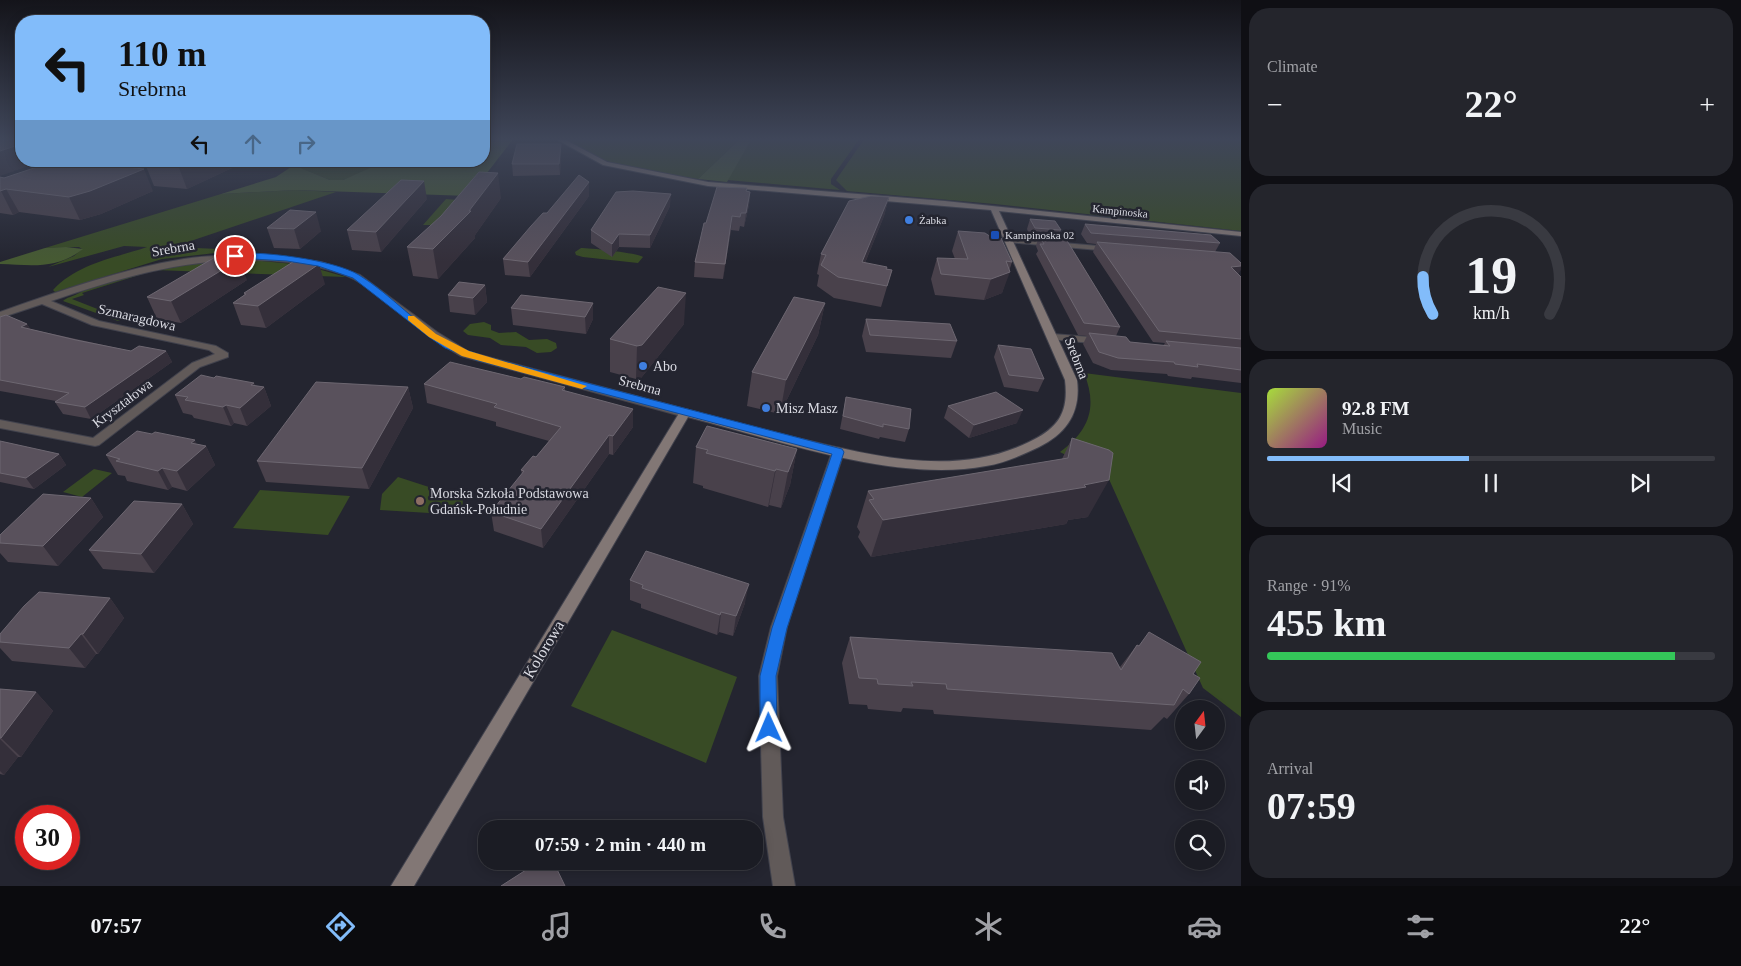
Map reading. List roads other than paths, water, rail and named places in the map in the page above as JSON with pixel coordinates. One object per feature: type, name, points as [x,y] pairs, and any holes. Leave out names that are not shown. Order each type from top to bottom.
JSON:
[{"type":"street","name":"Kampinoska","points":[[684,179],[708,184],[994,209],[1241,234]]},
{"type":"street","name":"Srebrna","points":[[0,316],[122,274],[179,261],[249,256],[320,264],[363,280],[432,336],[465,354],[880,462],[923,467],[968,465],[1004,458],[1032,447],[1049,437],[1064,423],[1074,398],[1071,380],[994,209]]},
{"type":"street","points":[[1008,240],[1116,249]]},
{"type":"street","name":"Szmaragdowa","points":[[44,300],[96,323],[212,348],[224,355]]},
{"type":"street","points":[[1052,337],[1110,342]]},
{"type":"street","name":"Kryształowa","points":[[0,424],[95,442],[196,365],[224,355]]},
{"type":"street","name":"Kolorowa","points":[[402,886],[686,413]]},
{"type":"street","points":[[784,886],[773,817],[768,676],[779,628],[795,576],[838,452]]},
{"type":"place","name":"Żabka","points":[[909,220]]},
{"type":"place","name":"Kampinoska 02","points":[[995,235]]},
{"type":"place","name":"Abo","points":[[643,366]]},
{"type":"place","name":"Misz Masz","points":[[766,408]]},
{"type":"place","name":"Morska Szkoła Podstawowa Gdańsk-Południe","points":[[420,501]]}]
